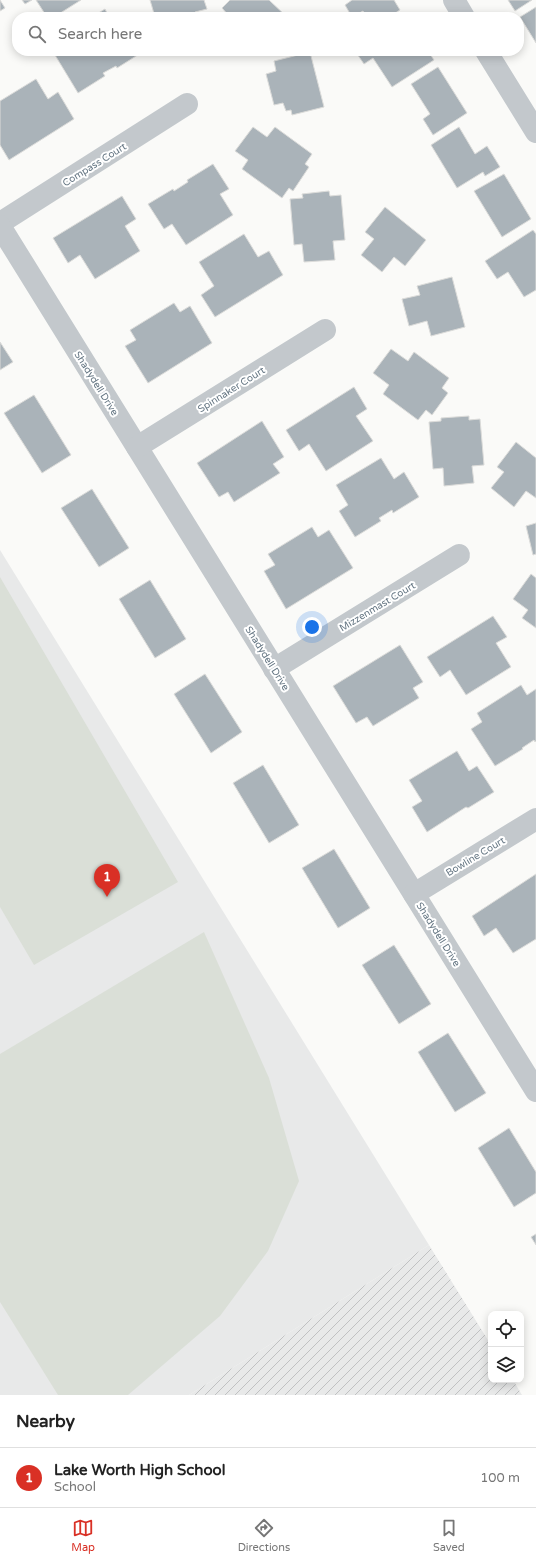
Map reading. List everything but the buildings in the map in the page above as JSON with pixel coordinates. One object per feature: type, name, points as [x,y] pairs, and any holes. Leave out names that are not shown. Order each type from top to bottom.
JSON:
[{"type":"street","points":[[454,0],[461,12]]},
{"type":"street","points":[[489,56],[536,132]]},
{"type":"street","name":"Compass Court","points":[[0,224],[187,104]]},
{"type":"street","name":"Shadydell Drive","points":[[0,224],[536,1091]]},
{"type":"street","name":"Spinnaker Court","points":[[137,447],[325,330]]},
{"type":"street","name":"Mizzenmast Court","points":[[274,669],[459,555]]},
{"type":"street","name":"Bowline Court","points":[[414,894],[536,819]]},
{"type":"shaded area","points":[[0,550],[429,1245],[189,1395],[0,1395]]},
{"type":"shaded area","points":[[0,577],[178,882],[34,965],[0,907]]},
{"type":"shaded area","points":[[204,932],[269,1078],[299,1181],[268,1251],[220,1316],[128,1395],[58,1395],[0,1302],[0,1054]]},
{"type":"shaded area","points":[[429,1245],[488,1340],[488,1383],[515,1383],[522,1395],[189,1395]]},
{"type":"place","name":"Lake Worth High School","points":[[107,897]]}]
